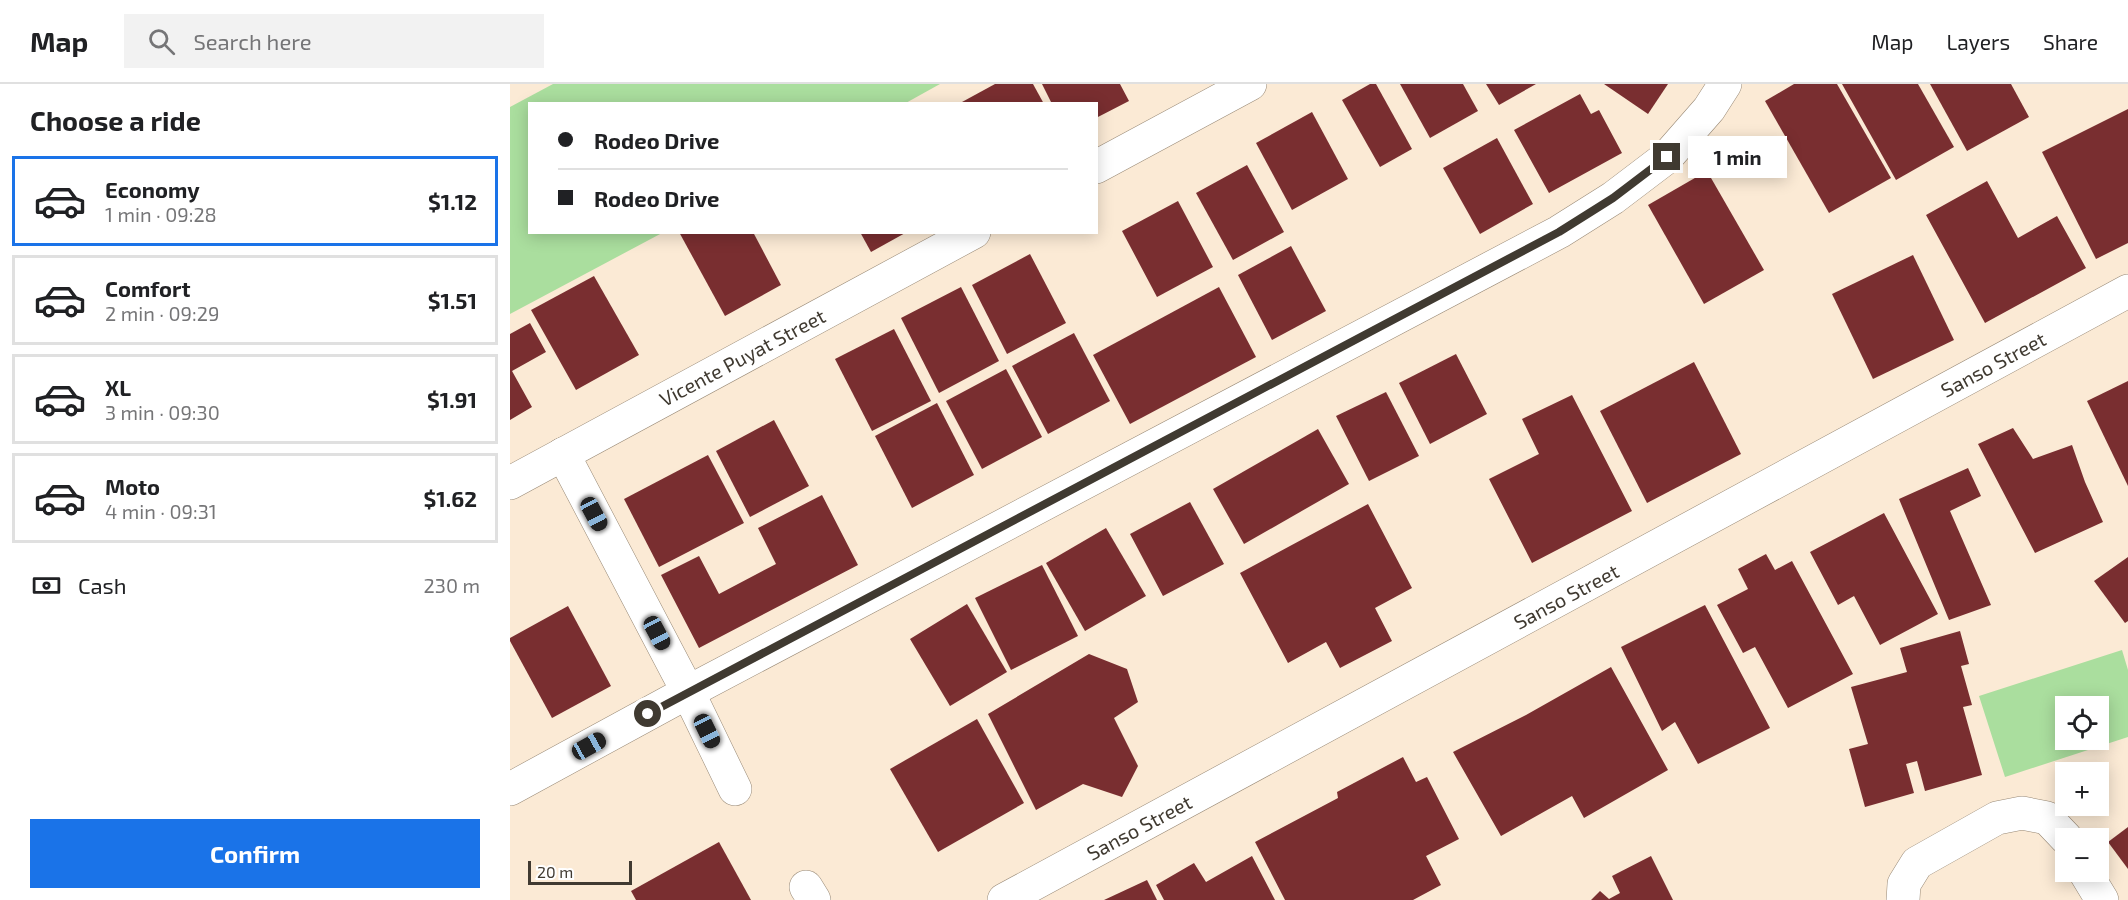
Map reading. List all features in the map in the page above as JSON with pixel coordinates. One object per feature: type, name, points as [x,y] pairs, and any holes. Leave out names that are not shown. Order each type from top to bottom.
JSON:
[{"type":"street","points":[[1098,166],[1250,84]]},
{"type":"street","points":[[510,789],[688,692],[1559,232],[1613,198],[1667,157],[1709,109],[1725,84]]},
{"type":"street","name":"Vicente Puyat Street","points":[[510,483],[970,234]]},
{"type":"street","name":"Sanso Street","points":[[1004,900],[2128,291]]},
{"type":"street","points":[[562,454],[688,692],[735,789]]},
{"type":"street","points":[[1903,900],[1904,884],[1917,863],[1997,818],[2022,813],[2047,818],[2056,828]]},
{"type":"street","points":[[2091,882],[2102,900]]},
{"type":"green space","points":[[553,84],[940,84],[908,102],[528,102],[528,234],[660,234],[510,314],[510,107]]},
{"type":"green space","points":[[2122,650],[2128,670],[2128,737],[2109,743],[2109,696],[2055,696],[2055,750],[2088,750],[2005,777],[1979,696]]},
{"type":"building","points":[[995,84],[1033,84],[1043,102],[962,102]]},
{"type":"building","points":[[1042,84],[1120,84],[1129,101],[1098,117],[1098,102],[1051,102]]},
{"type":"building","points":[[1370,84],[1376,84],[1412,149],[1380,167],[1342,100]]},
{"type":"building","points":[[1400,84],[1463,84],[1478,111],[1430,138]]},
{"type":"building","points":[[1486,84],[1536,84],[1499,105]]},
{"type":"building","points":[[1604,84],[1668,84],[1648,114]]},
{"type":"building","points":[[1794,84],[1837,84],[1891,178],[1829,213],[1765,101]]},
{"type":"building","points":[[1842,84],[1918,84],[1954,147],[1896,180]]},
{"type":"building","points":[[1930,84],[2011,84],[2029,117],[1967,151]]},
{"type":"building","points":[[1580,94],[1591,114],[1599,110],[1622,153],[1549,193],[1514,130]]},
{"type":"building","points":[[2128,109],[2128,243],[2096,259],[2042,152]]},
{"type":"building","points":[[1312,112],[1348,179],[1292,210],[1256,143]]},
{"type":"building","points":[[1497,138],[1533,204],[1480,234],[1443,168]]},
{"type":"building","points":[[1247,165],[1284,232],[1233,260],[1196,193]]},
{"type":"building","points":[[1707,171],[1764,270],[1704,304],[1648,205]]},
{"type":"building","points":[[1987,181],[2018,238],[2057,216],[2086,268],[1985,323],[1926,215]]},
{"type":"building","points":[[1178,201],[1213,267],[1157,297],[1122,231]]},
{"type":"building","points":[[680,234],[754,234],[781,285],[725,316]]},
{"type":"building","points":[[861,234],[903,234],[871,252]]},
{"type":"building","points":[[1291,246],[1326,311],[1272,340],[1238,275]]},
{"type":"building","points":[[1030,254],[1066,323],[1007,354],[972,285]]},
{"type":"building","points":[[1913,255],[1954,340],[1873,379],[1832,294]]},
{"type":"building","points":[[594,276],[639,355],[576,390],[531,310]]},
{"type":"building","points":[[961,287],[999,361],[939,393],[901,318]]},
{"type":"building","points":[[1219,287],[1256,357],[1130,424],[1093,355]]},
{"type":"building","points":[[530,323],[546,352],[512,371],[532,407],[510,420],[510,334]]},
{"type":"building","points":[[894,329],[931,401],[872,431],[835,359]]},
{"type":"building","points":[[1074,333],[1110,401],[1048,434],[1012,366]]},
{"type":"building","points":[[1456,354],[1487,414],[1430,444],[1399,383]]},
{"type":"building","points":[[1694,362],[1741,454],[1647,503],[1600,411]]},
{"type":"building","points":[[1006,369],[1042,437],[982,469],[946,401]]},
{"type":"building","points":[[2128,381],[2128,486],[2087,401]]},
{"type":"building","points":[[1386,392],[1419,456],[1369,481],[1336,416]]},
{"type":"building","points":[[1572,395],[1632,511],[1532,563],[1489,479],[1539,454],[1522,419]]},
{"type":"building","points":[[937,403],[974,475],[912,508],[875,436]]},
{"type":"building","points":[[774,420],[809,486],[750,517],[716,451]]},
{"type":"building","points":[[2013,428],[2033,459],[2072,445],[2103,522],[2035,553],[1978,444]]},
{"type":"building","points":[[1318,429],[1349,484],[1244,544],[1213,489]]},
{"type":"building","points":[[708,455],[744,523],[659,567],[624,499]]},
{"type":"building","points":[[1968,468],[1981,496],[1950,511],[1991,605],[1949,620],[1899,499]]},
{"type":"building","points":[[822,495],[858,565],[699,648],[661,575],[699,556],[719,594],[776,564],[758,528]]},
{"type":"building","points":[[1190,502],[1224,564],[1163,596],[1130,534]]},
{"type":"building","points":[[1368,504],[1412,588],[1375,608],[1392,641],[1340,668],[1326,642],[1288,663],[1240,573]]},
{"type":"building","points":[[1884,513],[1938,614],[1880,645],[1854,596],[1838,605],[1810,552]]},
{"type":"building","points":[[1106,528],[1146,596],[1085,631],[1046,563]]},
{"type":"building","points":[[1766,554],[1775,570],[1792,561],[1853,674],[1788,708],[1755,647],[1743,653],[1717,605],[1748,589],[1738,569]]},
{"type":"building","points":[[2128,557],[2128,621],[2125,623],[2094,581]]},
{"type":"building","points":[[1042,565],[1078,636],[1011,670],[975,598]]},
{"type":"building","points":[[967,604],[1007,672],[950,706],[910,639]]},
{"type":"building","points":[[1705,605],[1770,728],[1698,764],[1675,722],[1662,731],[1621,647]]},
{"type":"building","points":[[568,606],[611,686],[552,718],[510,638]]},
{"type":"building","points":[[1960,631],[1969,664],[1961,666],[1972,705],[1963,707],[1982,775],[1925,791],[1917,761],[1906,764],[1914,793],[1865,807],[1849,749],[1868,744],[1851,687],[1907,672],[1900,648]]},
{"type":"building","points":[[1089,654],[1127,669],[1138,702],[1114,718],[1138,766],[1122,797],[1083,784],[1036,810],[988,714]]},
{"type":"building","points":[[1611,667],[1668,770],[1584,818],[1572,796],[1501,836],[1453,752],[1526,715]]},
{"type":"building","points":[[977,719],[1024,803],[938,852],[890,769]]},
{"type":"building","points":[[1403,757],[1416,782],[1427,777],[1459,839],[1426,856],[1441,885],[1413,900],[1285,900],[1255,842],[1338,798],[1337,792]]},
{"type":"building","points":[[2128,827],[2128,869],[2109,843]]},
{"type":"building","points":[[719,842],[751,900],[636,900],[631,891]]},
{"type":"building","points":[[1252,856],[1275,900],[1164,900],[1156,885],[1194,863],[1206,882]]},
{"type":"building","points":[[1651,856],[1673,900],[1591,900],[1600,891],[1609,899],[1620,893],[1612,876]]},
{"type":"building","points":[[1147,880],[1157,900],[1104,900]]},
{"type":"route","points":[[648,714],[1559,232],[1613,198],[1667,157]]}]
